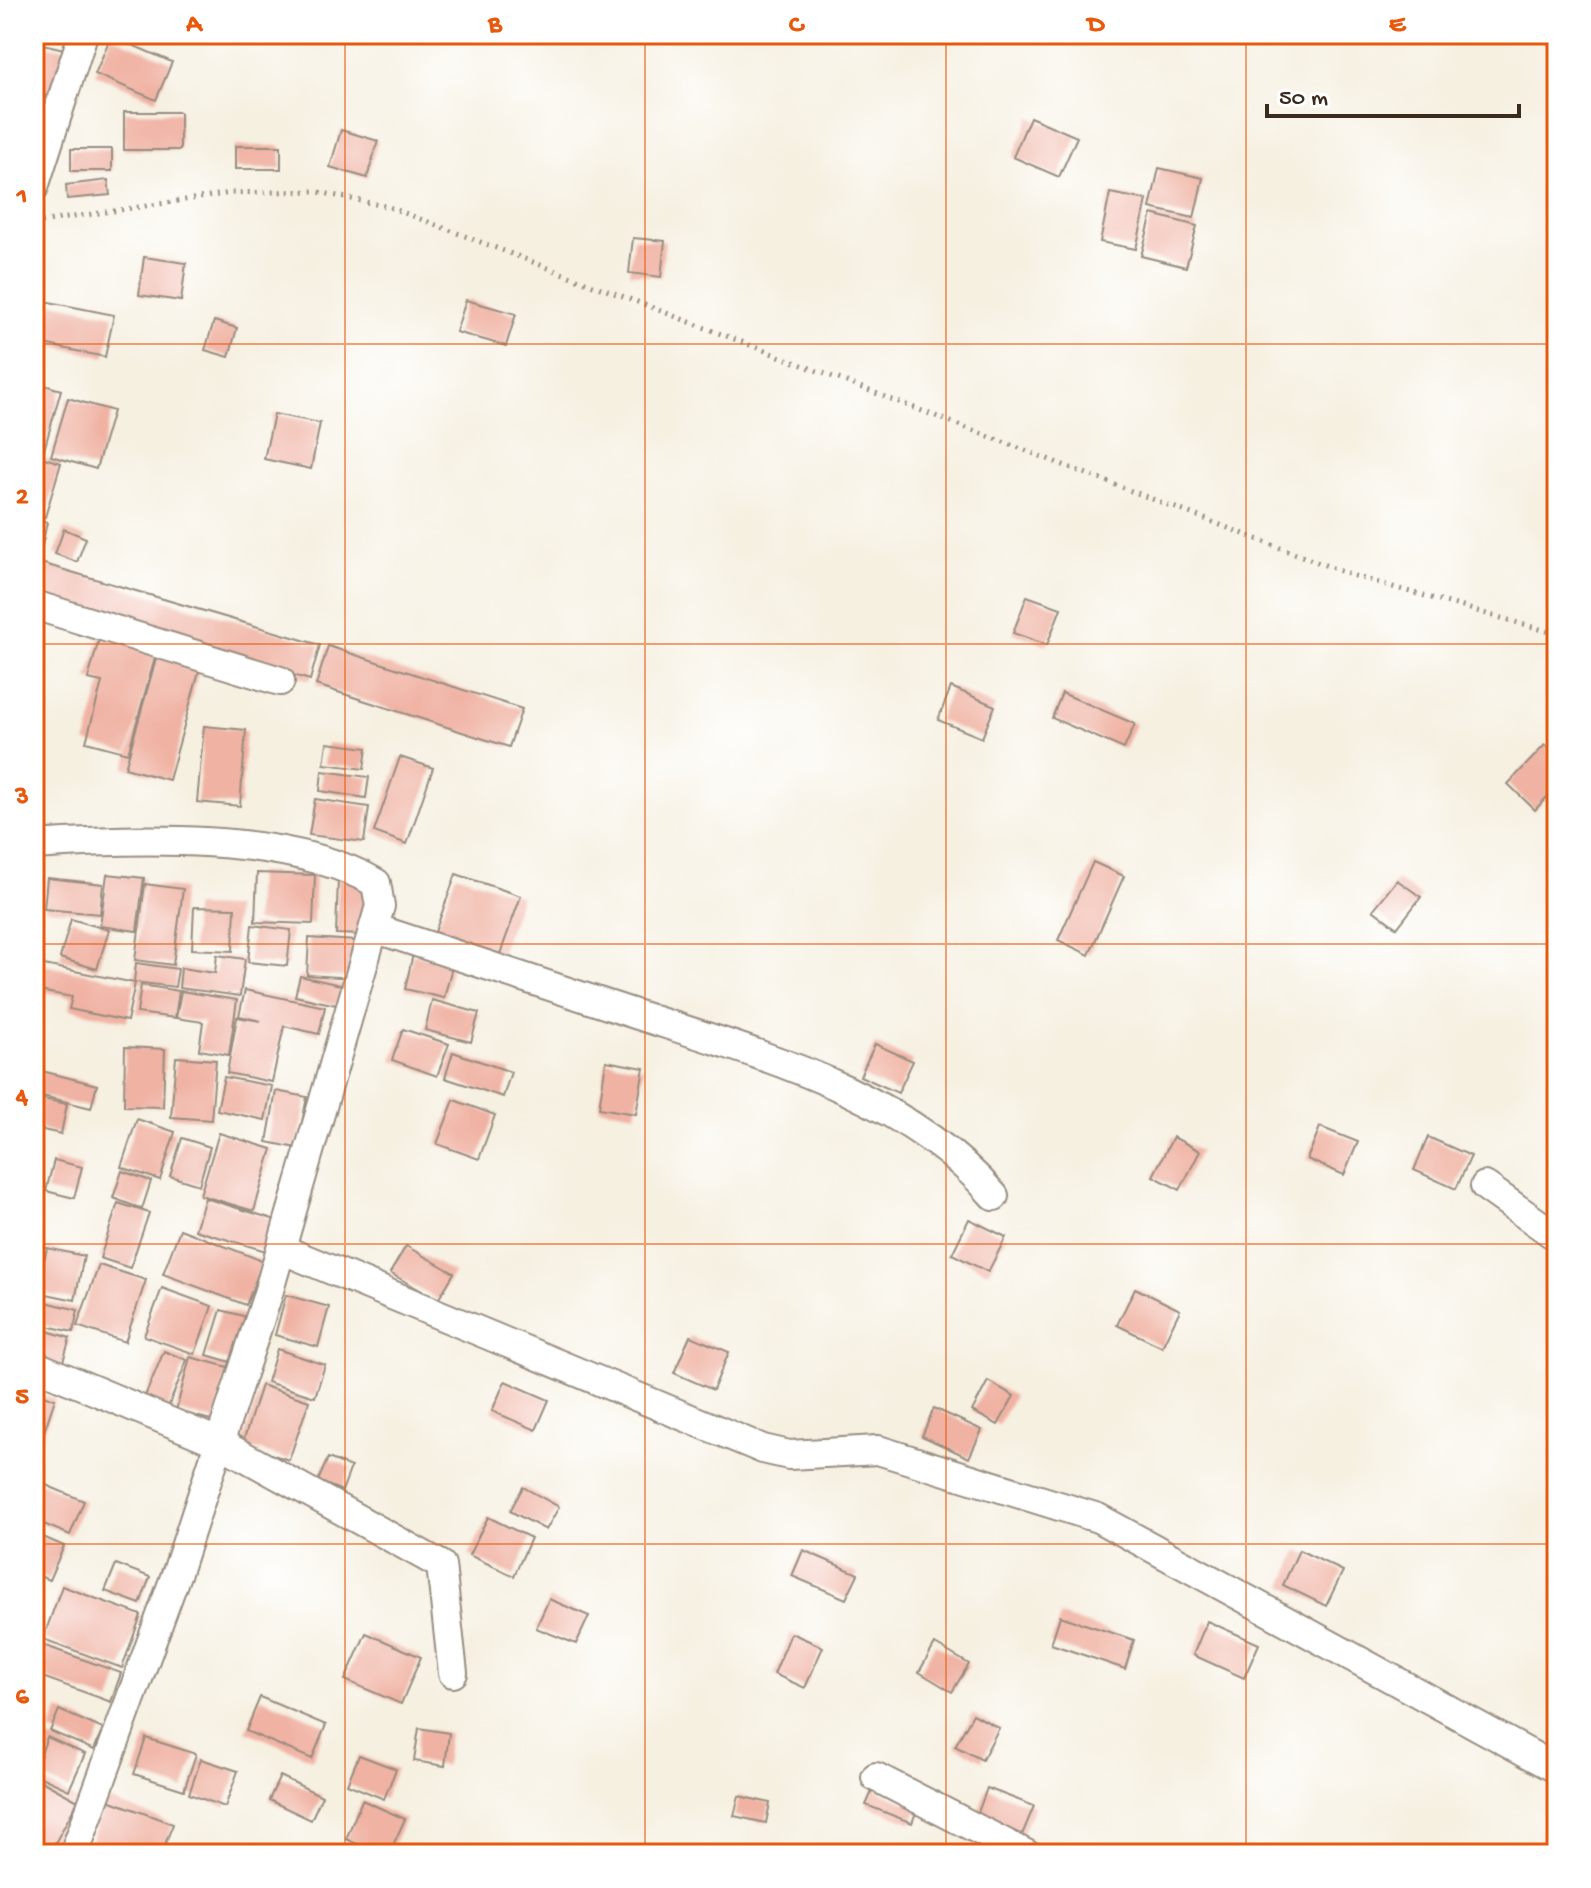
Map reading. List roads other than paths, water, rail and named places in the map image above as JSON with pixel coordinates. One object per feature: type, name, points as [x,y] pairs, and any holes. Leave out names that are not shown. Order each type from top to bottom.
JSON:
[{"type":"street","points":[[34,187],[44,124],[83,34]]},
{"type":"street","points":[[34,605],[280,681]]},
{"type":"street","points":[[35,849],[197,841],[285,852],[353,869],[376,883],[380,906],[281,1249],[220,1443],[74,1854]]},
{"type":"street","points":[[374,928],[808,1070],[886,1112],[970,1168],[994,1196]]},
{"type":"street","points":[[1485,1186],[1557,1237]]},
{"type":"street","points":[[281,1249],[763,1449],[789,1455],[878,1450],[1098,1518],[1557,1769]]},
{"type":"street","points":[[34,1365],[220,1443],[441,1565],[453,1673]]},
{"type":"street","points":[[876,1777],[1026,1854]]}]
